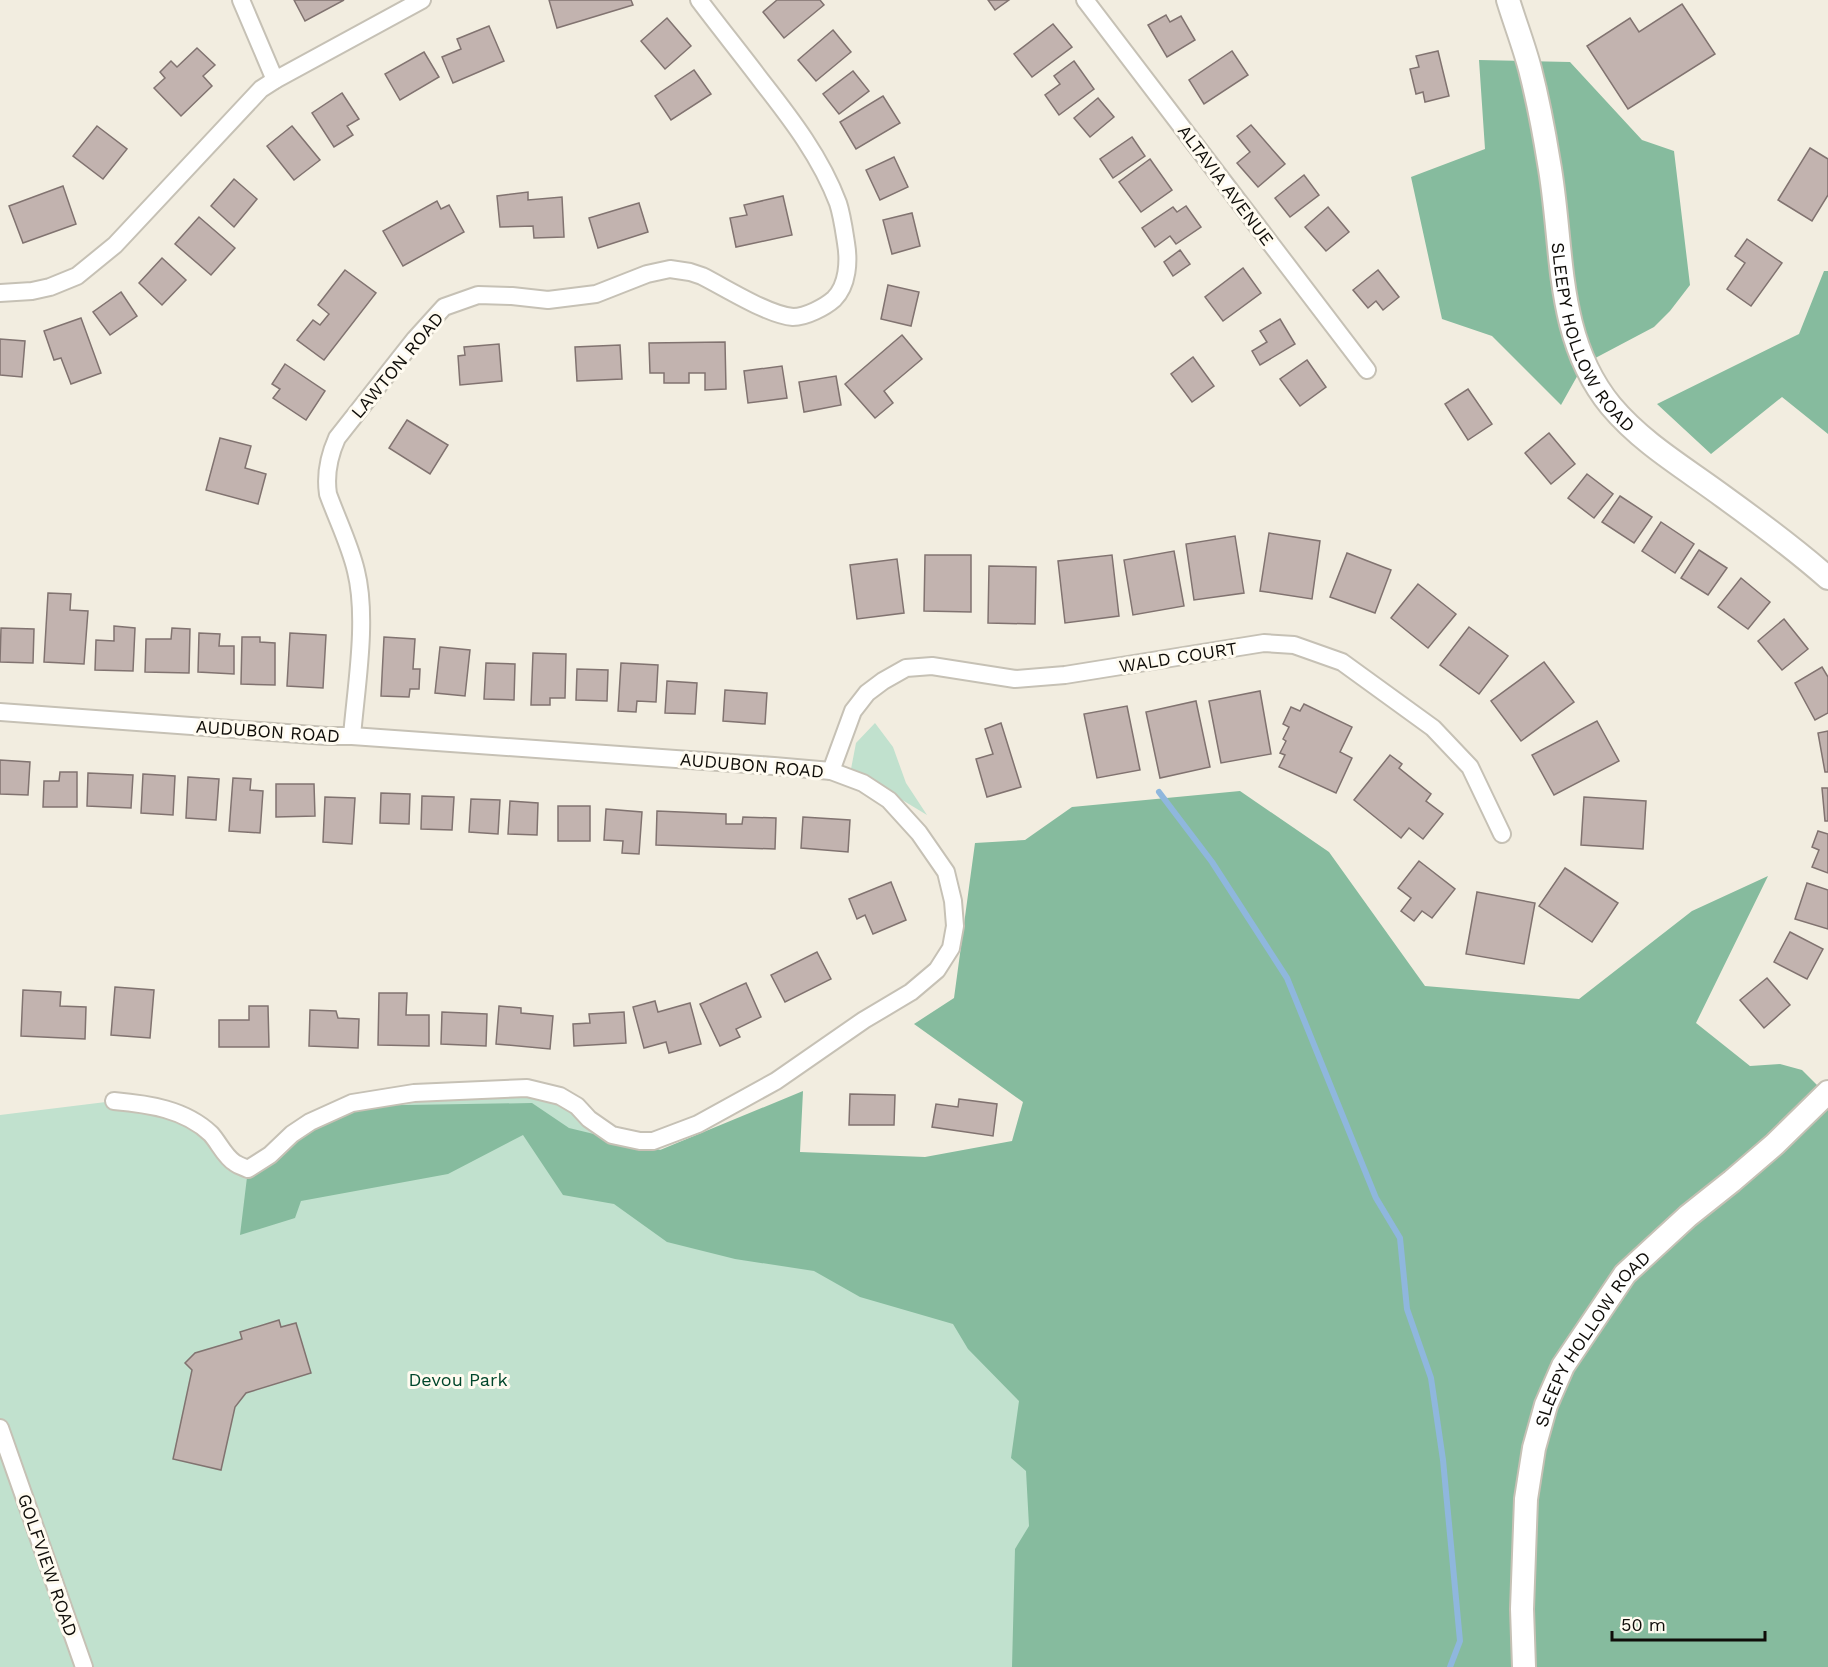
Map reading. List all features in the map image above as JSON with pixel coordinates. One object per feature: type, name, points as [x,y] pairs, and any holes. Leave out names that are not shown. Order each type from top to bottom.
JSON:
[{"type":"main road","name":"SLEEPY HOLLOW ROAD","points":[[1508,0],[1530,68],[1550,166],[1567,311],[1577,349],[1592,380],[1611,406],[1636,432],[1670,460],[1792,547],[1828,579]]},
{"type":"main road","name":"SLEEPY HOLLOW ROAD","points":[[1524,1667],[1522,1609],[1526,1499],[1534,1448],[1546,1405],[1563,1366],[1625,1274],[1688,1216],[1775,1144],[1828,1092]]},
{"type":"street","points":[[242,0],[275,80]]},
{"type":"street","points":[[0,292],[32,291],[50,287],[77,276],[115,245],[261,89],[422,0]]},
{"type":"street","name":"LAWTON ROAD","points":[[352,736],[360,645],[360,593],[356,570],[328,494],[326,481],[330,454],[337,438],[415,339],[444,307],[478,295],[548,300],[596,294],[647,274],[670,269],[702,276],[773,313],[795,317],[832,301],[841,292],[848,257],[841,216],[838,203],[814,152],[699,0]]},
{"type":"street","name":"ALTAVIA AVENUE","points":[[1084,0],[1367,370]]},
{"type":"street","name":"WALD COURT","points":[[831,771],[853,711],[867,693],[906,668],[932,666],[1015,679],[1065,675],[1264,643],[1294,645],[1342,662],[1433,728],[1470,767],[1502,834]]},
{"type":"street","name":"AUDUBON ROAD","points":[[0,712],[831,771],[863,783],[889,800],[920,833],[946,872],[953,901],[955,926],[951,948],[937,970],[911,992],[864,1020],[776,1081],[698,1124],[653,1141],[640,1141],[612,1135],[560,1095],[527,1088],[414,1093],[352,1103],[310,1122],[292,1134],[270,1155],[248,1169],[233,1162],[211,1135],[196,1122],[146,1104],[114,1101]]},
{"type":"street","name":"GOLFVIEW ROAD","points":[[0,1428],[84,1667]]},
{"type":"green space","points":[[1479,60],[1570,62],[1642,140],[1674,151],[1690,285],[1654,327],[1584,364],[1561,405],[1492,336],[1442,319],[1411,177],[1485,149]]},
{"type":"green space","points":[[1824,271],[1828,271],[1828,434],[1782,397],[1711,454],[1657,404],[1799,334]]},
{"type":"green space","points":[[875,723],[893,747],[906,783],[927,815],[851,769],[856,743]]},
{"type":"green space","points":[[1240,791],[1329,852],[1425,986],[1579,999],[1692,911],[1768,876],[1696,1023],[1750,1066],[1780,1064],[1802,1070],[1828,1094],[1828,1667],[1012,1667],[1015,1549],[1029,1526],[1026,1471],[1011,1458],[1019,1401],[968,1349],[953,1324],[860,1297],[814,1271],[735,1259],[667,1242],[614,1204],[563,1195],[523,1135],[448,1174],[301,1201],[295,1218],[240,1235],[248,1169],[347,1106],[532,1103],[569,1128],[660,1150],[803,1091],[800,1152],[925,1157],[1012,1141],[1023,1102],[914,1024],[954,998],[975,843],[1025,840],[1072,807]]},
{"type":"green space","name":"Devou Park","points":[[414,1093],[560,1096],[612,1135],[1357,1359],[1524,1667],[0,1667],[0,1115],[114,1101],[179,1114],[248,1169]]},
{"type":"building","points":[[294,0],[344,0],[305,21]]},
{"type":"building","points":[[549,0],[631,0],[633,5],[557,28]]},
{"type":"building","points":[[777,0],[820,0],[824,5],[784,38],[763,12]]},
{"type":"building","points":[[988,0],[1009,0],[995,10]]},
{"type":"building","points":[[1682,4],[1715,54],[1628,109],[1587,46],[1630,18],[1639,32]]},
{"type":"building","points":[[1166,15],[1170,22],[1181,16],[1195,40],[1167,57],[1148,25]]},
{"type":"building","points":[[667,18],[691,46],[665,69],[641,41]]},
{"type":"building","points":[[1053,24],[1072,47],[1032,77],[1014,54]]},
{"type":"building","points":[[489,26],[504,61],[453,83],[442,57],[461,49],[457,39]]},
{"type":"building","points":[[833,30],[851,52],[816,81],[798,60]]},
{"type":"building","points":[[197,48],[215,65],[203,76],[212,86],[181,116],[154,88],[165,78],[160,72],[171,61],[177,67]]},
{"type":"building","points":[[1232,51],[1248,75],[1204,104],[1189,80]]},
{"type":"building","points":[[1438,51],[1449,96],[1425,102],[1423,92],[1416,94],[1410,69],[1419,67],[1416,56]]},
{"type":"building","points":[[424,52],[439,77],[400,100],[385,74]]},
{"type":"building","points":[[1074,61],[1094,89],[1059,115],[1045,95],[1060,84],[1054,76]]},
{"type":"building","points":[[694,70],[711,94],[671,120],[655,96]]},
{"type":"building","points":[[853,71],[869,91],[839,114],[823,94]]},
{"type":"building","points":[[342,93],[359,119],[347,126],[353,135],[334,147],[312,113]]},
{"type":"building","points":[[883,96],[900,123],[856,149],[840,122]]},
{"type":"building","points":[[1098,98],[1114,117],[1090,137],[1074,118]]},
{"type":"building","points":[[1251,125],[1285,164],[1258,187],[1237,163],[1250,152],[1237,136]]},
{"type":"building","points":[[97,126],[127,149],[103,179],[73,156]]},
{"type":"building","points":[[292,126],[320,160],[294,180],[267,146]]},
{"type":"building","points":[[1132,137],[1145,156],[1113,178],[1100,159]]},
{"type":"building","points":[[1810,148],[1828,159],[1828,195],[1812,221],[1778,200]]},
{"type":"building","points":[[894,157],[908,187],[880,200],[866,170]]},
{"type":"building","points":[[1150,159],[1172,190],[1141,212],[1119,182]]},
{"type":"building","points":[[1304,175],[1319,195],[1290,217],[1275,198]]},
{"type":"building","points":[[234,179],[257,199],[234,227],[211,206]]},
{"type":"building","points":[[63,186],[76,224],[23,243],[9,206]]},
{"type":"building","points":[[528,192],[528,200],[562,197],[564,237],[534,238],[533,226],[500,227],[497,196]]},
{"type":"building","points":[[783,196],[792,235],[736,247],[730,218],[747,215],[744,205]]},
{"type":"building","points":[[437,201],[441,209],[449,205],[464,232],[403,266],[383,231]]},
{"type":"building","points":[[639,203],[648,232],[598,248],[589,218]]},
{"type":"building","points":[[1186,206],[1201,227],[1176,244],[1170,236],[1155,247],[1142,228],[1173,207],[1177,212]]},
{"type":"building","points":[[1328,207],[1349,232],[1326,251],[1305,227]]},
{"type":"building","points":[[912,213],[920,246],[892,254],[883,220]]},
{"type":"building","points":[[199,217],[235,248],[211,275],[175,244]]},
{"type":"building","points":[[1747,239],[1782,263],[1751,306],[1727,289],[1745,263],[1735,256]]},
{"type":"building","points":[[1180,250],[1190,264],[1173,276],[1164,262]]},
{"type":"building","points":[[162,258],[186,280],[162,305],[139,283]]},
{"type":"building","points":[[1243,268],[1261,293],[1223,321],[1205,297]]},
{"type":"building","points":[[345,270],[376,293],[324,360],[297,340],[313,320],[320,325],[329,314],[318,305]]},
{"type":"building","points":[[1378,270],[1399,297],[1383,310],[1376,301],[1368,308],[1353,290]]},
{"type":"building","points":[[888,285],[919,292],[911,326],[881,319]]},
{"type":"building","points":[[121,292],[137,316],[110,335],[93,312]]},
{"type":"building","points":[[81,318],[101,373],[71,384],[61,358],[54,360],[44,331]]},
{"type":"building","points":[[1280,319],[1295,344],[1260,365],[1252,351],[1267,342],[1260,331]]},
{"type":"building","points":[[902,335],[922,359],[884,391],[893,403],[875,418],[845,384]]},
{"type":"building","points":[[0,339],[25,341],[22,377],[0,375]]},
{"type":"building","points":[[725,342],[726,389],[705,390],[705,373],[689,373],[689,383],[664,383],[664,373],[650,373],[649,343]]},
{"type":"building","points":[[499,344],[502,381],[460,385],[458,356],[465,355],[464,347]]},
{"type":"building","points":[[620,345],[622,379],[577,381],[575,347]]},
{"type":"building","points":[[1193,357],[1214,386],[1192,402],[1171,374]]},
{"type":"building","points":[[1307,360],[1326,387],[1300,406],[1280,379]]},
{"type":"building","points":[[285,364],[325,391],[306,420],[273,398],[280,389],[272,384]]},
{"type":"building","points":[[782,366],[787,398],[748,403],[744,371]]},
{"type":"building","points":[[836,376],[841,405],[804,412],[799,382]]},
{"type":"building","points":[[1468,389],[1492,424],[1468,440],[1445,404]]},
{"type":"building","points":[[407,420],[448,445],[430,474],[389,448]]},
{"type":"building","points":[[1549,433],[1575,464],[1551,484],[1525,453]]},
{"type":"building","points":[[220,438],[251,446],[245,468],[266,474],[258,504],[206,490]]},
{"type":"building","points":[[1587,474],[1613,494],[1594,518],[1568,498]]},
{"type":"building","points":[[1620,496],[1652,517],[1634,543],[1602,522]]},
{"type":"building","points":[[1661,522],[1694,544],[1675,573],[1642,551]]},
{"type":"building","points":[[1269,533],[1320,541],[1312,599],[1260,591]]},
{"type":"building","points":[[1235,536],[1244,593],[1194,600],[1186,544]]},
{"type":"building","points":[[1699,550],[1727,568],[1708,595],[1681,578]]},
{"type":"building","points":[[1174,551],[1184,606],[1133,615],[1124,560]]},
{"type":"building","points":[[1347,553],[1391,570],[1375,613],[1330,597]]},
{"type":"building","points":[[925,555],[971,555],[971,612],[924,611]]},
{"type":"building","points":[[1112,555],[1119,616],[1065,623],[1058,561]]},
{"type":"building","points":[[897,559],[904,613],[857,619],[850,565]]},
{"type":"building","points":[[989,566],[1036,567],[1035,624],[988,623]]},
{"type":"building","points":[[1741,578],[1770,602],[1748,629],[1718,607]]},
{"type":"building","points":[[1418,584],[1456,614],[1428,648],[1391,618]]},
{"type":"building","points":[[48,593],[71,594],[70,610],[88,611],[84,664],[44,662]]},
{"type":"building","points":[[1784,619],[1808,649],[1782,670],[1758,641]]},
{"type":"building","points":[[114,626],[135,628],[133,671],[95,670],[96,640],[114,641]]},
{"type":"building","points":[[1469,627],[1508,656],[1479,694],[1440,665]]},
{"type":"building","points":[[1,628],[34,629],[33,663],[0,662]]},
{"type":"building","points":[[172,628],[190,629],[189,673],[145,672],[146,639],[171,639]]},
{"type":"building","points":[[199,633],[220,634],[219,646],[234,646],[234,674],[198,672]]},
{"type":"building","points":[[290,633],[326,635],[323,688],[287,686]]},
{"type":"building","points":[[242,637],[260,637],[260,642],[275,643],[275,685],[241,684]]},
{"type":"building","points":[[384,637],[415,639],[413,669],[420,669],[419,689],[410,689],[409,697],[381,696]]},
{"type":"building","points":[[440,647],[470,650],[465,696],[435,693]]},
{"type":"building","points":[[533,653],[566,654],[565,698],[550,698],[550,705],[531,705]]},
{"type":"building","points":[[1544,662],[1574,702],[1521,741],[1491,701]]},
{"type":"building","points":[[486,663],[515,664],[514,700],[484,699]]},
{"type":"building","points":[[621,663],[658,665],[656,702],[637,701],[636,712],[618,711]]},
{"type":"building","points":[[1822,667],[1828,677],[1828,713],[1815,720],[1795,683]]},
{"type":"building","points":[[577,669],[608,670],[607,701],[576,700]]},
{"type":"building","points":[[667,681],[697,683],[695,714],[665,713]]},
{"type":"building","points":[[725,690],[767,693],[765,724],[723,721]]},
{"type":"building","points":[[1260,691],[1271,754],[1221,763],[1209,701]]},
{"type":"building","points":[[1196,701],[1210,767],[1160,778],[1146,712]]},
{"type":"building","points":[[1304,704],[1352,727],[1340,752],[1352,758],[1336,793],[1279,767],[1285,755],[1280,753],[1286,741],[1283,739],[1289,727],[1283,724],[1291,707],[1300,711]]},
{"type":"building","points":[[1127,706],[1140,770],[1097,778],[1084,714]]},
{"type":"building","points":[[1597,721],[1619,761],[1554,795],[1532,755]]},
{"type":"building","points":[[1001,723],[1021,787],[987,797],[976,759],[993,754],[985,729]]},
{"type":"building","points":[[1828,731],[1828,772],[1825,772],[1818,733]]},
{"type":"building","points":[[1390,755],[1402,764],[1399,768],[1431,794],[1426,801],[1443,814],[1423,839],[1409,828],[1401,838],[1354,800]]},
{"type":"building","points":[[0,760],[30,762],[28,795],[0,794]]},
{"type":"building","points":[[60,772],[77,772],[77,807],[43,807],[44,781],[59,781]]},
{"type":"building","points":[[88,773],[133,775],[131,808],[87,806]]},
{"type":"building","points":[[143,774],[175,776],[173,815],[141,813]]},
{"type":"building","points":[[188,777],[219,779],[216,820],[186,818]]},
{"type":"building","points":[[233,778],[251,779],[250,790],[263,791],[260,833],[229,831]]},
{"type":"building","points":[[276,784],[314,784],[315,816],[276,817]]},
{"type":"building","points":[[1822,788],[1828,788],[1828,821],[1825,821]]},
{"type":"building","points":[[381,793],[410,794],[409,824],[380,823]]},
{"type":"building","points":[[422,796],[454,797],[452,830],[421,829]]},
{"type":"building","points":[[325,797],[355,798],[352,844],[323,842]]},
{"type":"building","points":[[1584,797],[1646,801],[1643,849],[1581,845]]},
{"type":"building","points":[[471,799],[500,800],[498,834],[469,832]]},
{"type":"building","points":[[510,801],[538,803],[537,835],[508,834]]},
{"type":"building","points":[[558,806],[590,806],[590,841],[558,841]]},
{"type":"building","points":[[606,809],[642,812],[639,854],[622,853],[623,841],[604,840]]},
{"type":"building","points":[[657,811],[726,814],[726,824],[742,824],[743,817],[776,818],[775,849],[656,845]]},
{"type":"building","points":[[803,817],[850,820],[848,852],[801,848]]},
{"type":"building","points":[[1818,831],[1828,834],[1828,873],[1812,867],[1819,850],[1812,847]]},
{"type":"building","points":[[1419,861],[1455,889],[1432,918],[1422,911],[1414,921],[1401,911],[1411,898],[1398,888]]},
{"type":"building","points":[[1565,868],[1618,903],[1592,942],[1539,906]]},
{"type":"building","points":[[891,882],[906,920],[873,934],[865,915],[857,919],[849,899]]},
{"type":"building","points":[[1807,883],[1828,890],[1828,929],[1795,919]]},
{"type":"building","points":[[1477,892],[1535,903],[1524,964],[1466,954]]},
{"type":"building","points":[[1790,932],[1823,949],[1807,979],[1774,962]]},
{"type":"building","points":[[817,952],[831,979],[785,1002],[771,975]]},
{"type":"building","points":[[1767,978],[1790,1005],[1764,1028],[1740,1000]]},
{"type":"building","points":[[746,983],[761,1017],[736,1029],[740,1037],[720,1046],[700,1004]]},
{"type":"building","points":[[115,987],[154,990],[150,1038],[111,1035]]},
{"type":"building","points":[[23,990],[61,992],[60,1006],[86,1007],[85,1039],[21,1036]]},
{"type":"building","points":[[379,993],[407,993],[406,1015],[429,1015],[429,1046],[378,1045]]},
{"type":"building","points":[[655,1001],[658,1012],[690,1003],[701,1044],[669,1053],[666,1042],[644,1048],[633,1007]]},
{"type":"building","points":[[249,1006],[268,1006],[269,1047],[219,1047],[219,1020],[249,1020]]},
{"type":"building","points":[[499,1006],[521,1008],[521,1013],[553,1016],[550,1049],[496,1044]]},
{"type":"building","points":[[310,1010],[336,1011],[338,1018],[359,1019],[358,1048],[309,1046]]},
{"type":"building","points":[[442,1012],[487,1014],[486,1046],[441,1044]]},
{"type":"building","points":[[624,1012],[626,1043],[574,1046],[573,1024],[590,1023],[589,1014]]},
{"type":"building","points":[[850,1094],[895,1095],[894,1125],[849,1125]]},
{"type":"building","points":[[959,1099],[997,1104],[993,1136],[932,1127],[936,1104],[958,1107]]},
{"type":"building","points":[[279,1320],[281,1327],[296,1323],[311,1373],[246,1393],[235,1407],[221,1470],[173,1459],[192,1370],[185,1363],[195,1353],[242,1339],[240,1332]]},
{"type":"waterway","points":[[1159,792],[1212,862],[1287,978],[1376,1198],[1400,1238],[1407,1309],[1431,1378],[1443,1460],[1460,1641],[1450,1667]]}]
